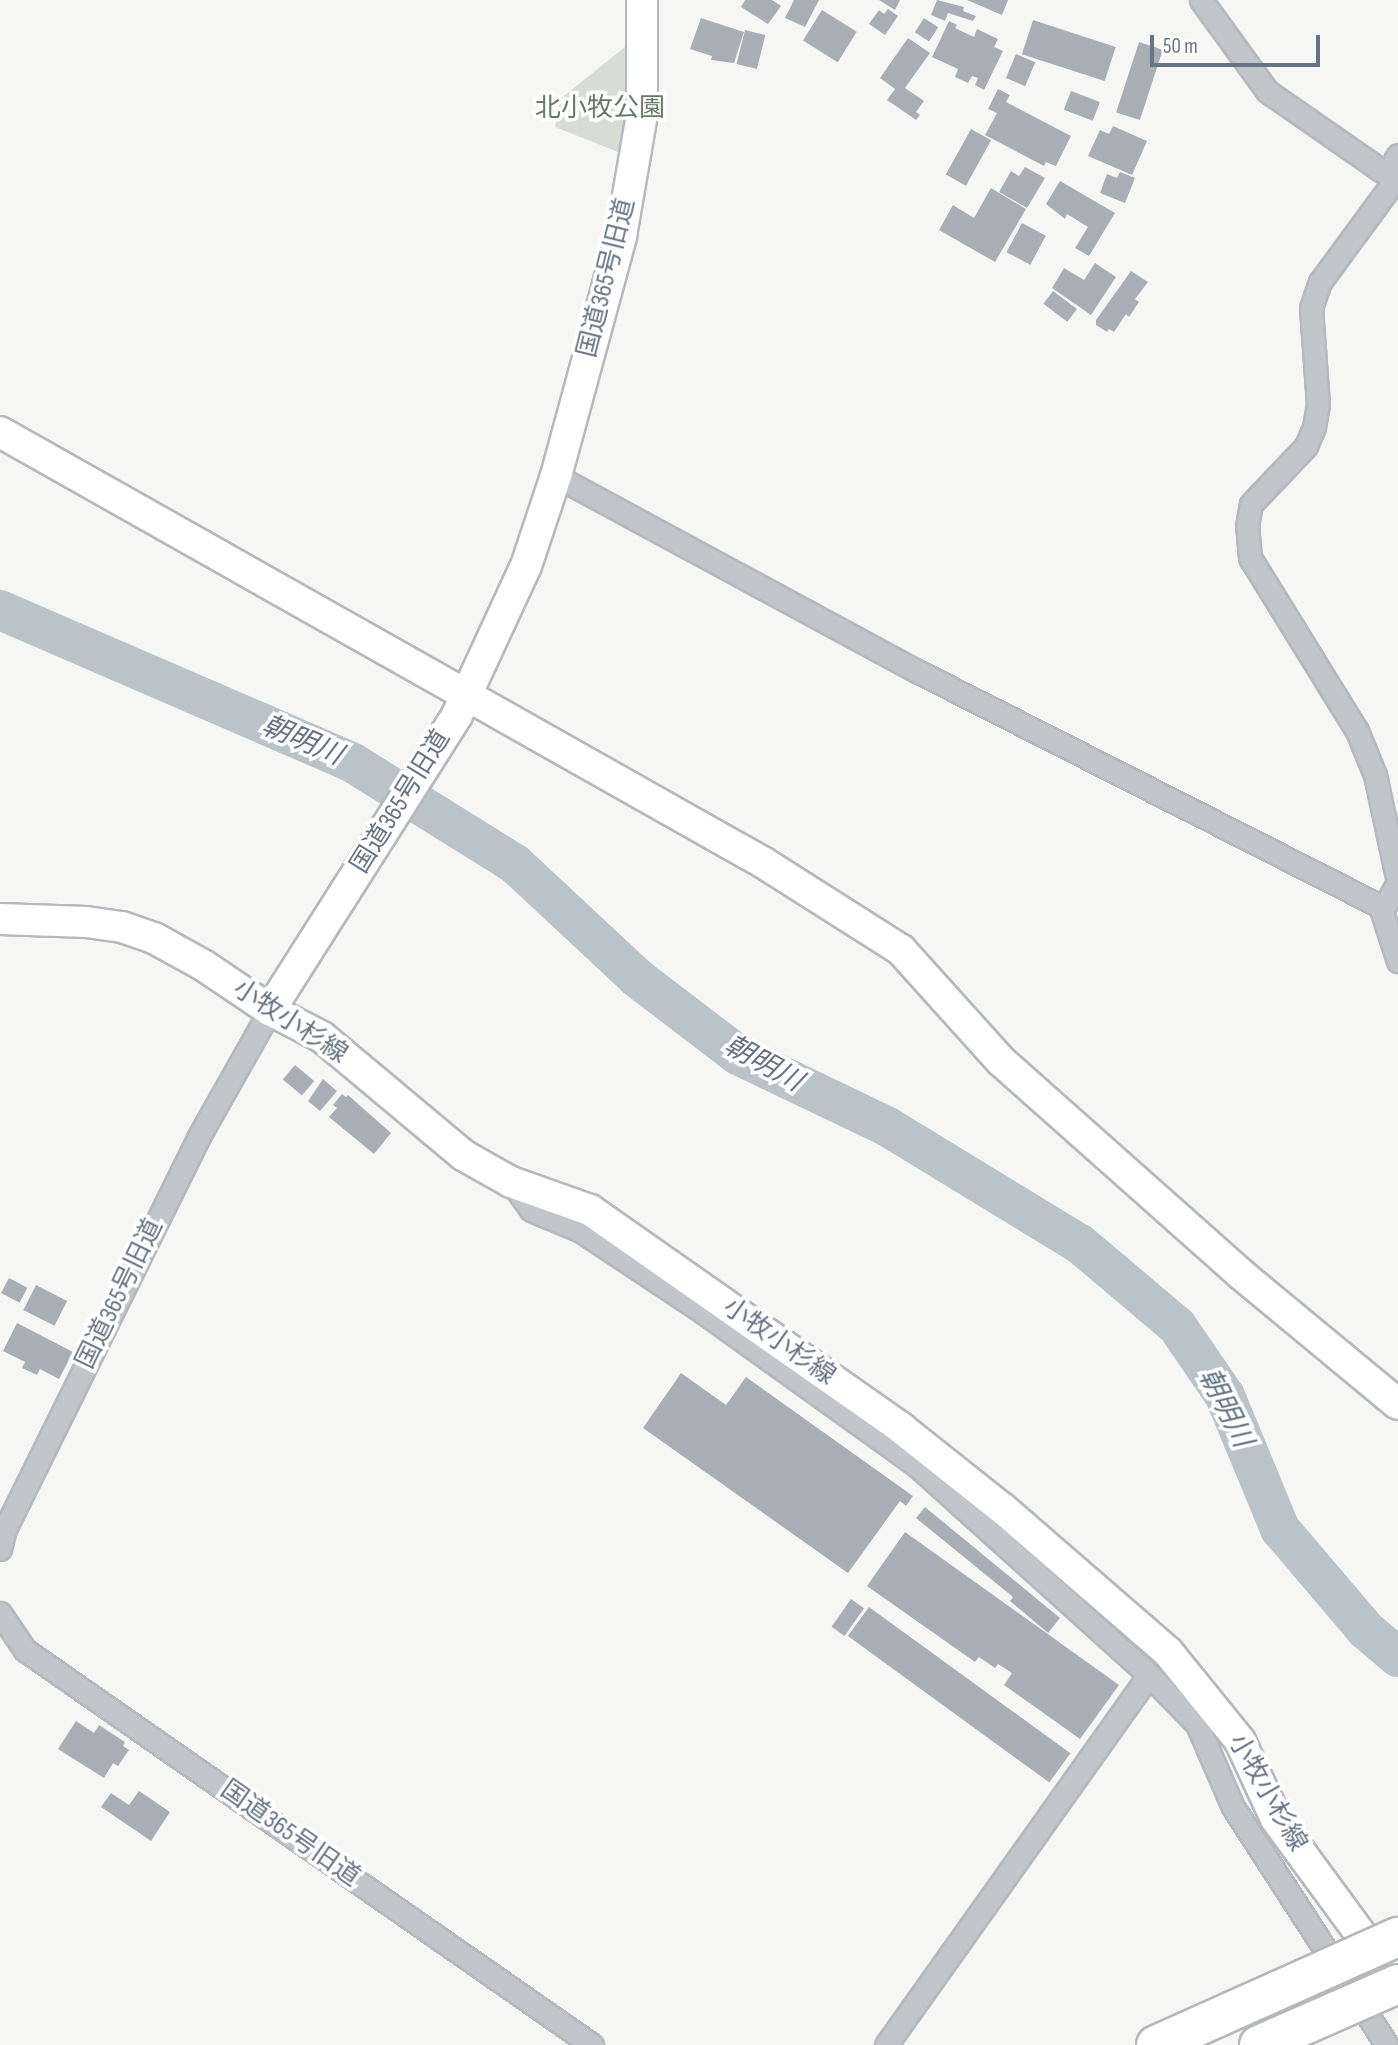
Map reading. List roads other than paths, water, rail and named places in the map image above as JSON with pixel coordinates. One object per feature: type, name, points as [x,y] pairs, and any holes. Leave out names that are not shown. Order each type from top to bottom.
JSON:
[{"type":"highway","points":[[1156,2045],[1398,1937]]},
{"type":"highway","points":[[1259,2045],[1398,1984]]},
{"type":"street","name":"国道365号旧道","points":[[0,1549],[5,1528],[198,1138],[275,1002],[461,706],[526,566],[556,476],[621,236],[642,114],[642,0]]},
{"type":"street","points":[[1201,0],[1267,91],[1396,181]]},
{"type":"street","points":[[1382,911],[1398,882],[1376,775],[1357,731],[1250,558],[1247,526],[1251,504],[1306,446],[1314,427],[1318,405],[1311,307],[1320,282],[1396,181],[1395,160],[1398,155]]},
{"type":"street","points":[[0,432],[461,706],[764,863],[901,950],[1001,1061],[1242,1275],[1398,1404]]},
{"type":"street","points":[[556,476],[919,672],[1380,906],[1398,961]]},
{"type":"street","name":"小牧小杉線","points":[[0,919],[86,922],[122,927],[154,938],[275,1002],[322,1037],[463,1155],[511,1182],[590,1210],[901,1428],[1003,1509],[1168,1652],[1240,1741],[1276,1819],[1398,1984]]},
{"type":"street","points":[[511,1182],[531,1210],[592,1238],[703,1312],[916,1465],[1149,1675],[1197,1724],[1233,1807],[1387,2045]]},
{"type":"street","name":"国道365号旧道","points":[[0,1613],[25,1650],[592,2045]]},
{"type":"street","points":[[886,2045],[974,1917],[1149,1675]]},
{"type":"waterway","name":"朝明川","points":[[0,610],[353,763],[515,864],[636,977],[738,1055],[888,1127],[1080,1244],[1177,1326],[1225,1396],[1280,1529],[1366,1630],[1398,1657]]},
{"type":"park label","name":"北小牧公園","points":[[600,109]]}]
